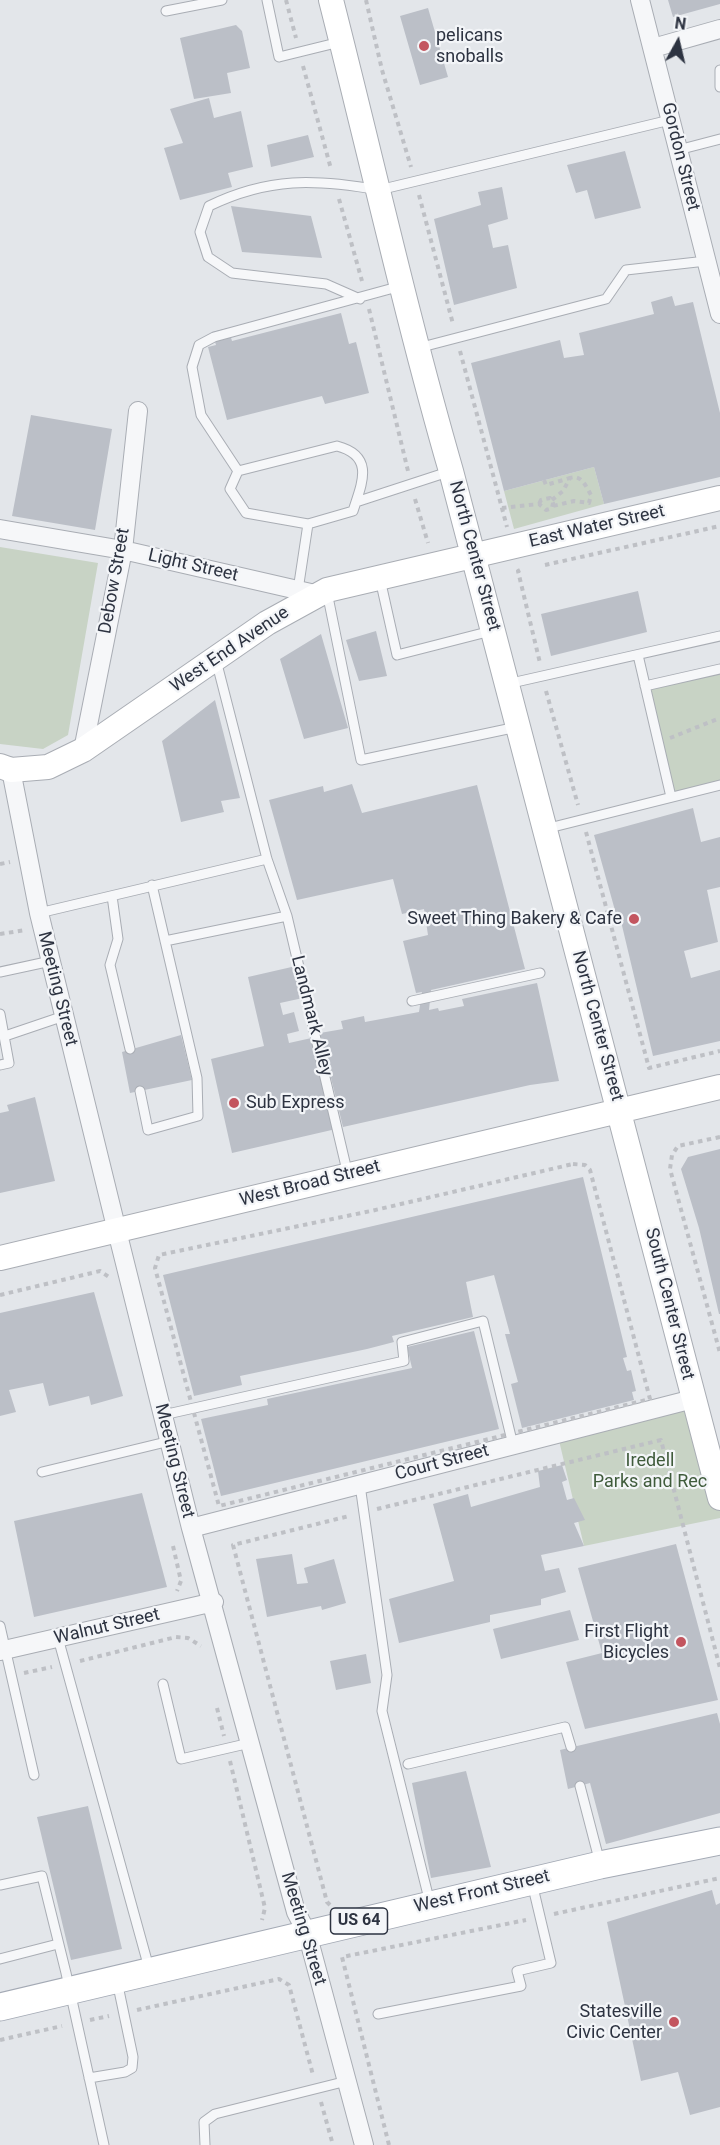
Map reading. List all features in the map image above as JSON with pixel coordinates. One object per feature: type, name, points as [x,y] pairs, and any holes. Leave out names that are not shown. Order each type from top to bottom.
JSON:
[{"type":"main road","name":"North Center Street","points":[[331,0],[416,349],[452,471],[620,1110]]},
{"type":"main road","name":"East Water Street","points":[[473,556],[720,498]]},
{"type":"main road","name":"West End Avenue","points":[[6,768],[48,767],[82,750],[216,660],[313,591],[473,556]]},
{"type":"main road","name":"West Broad Street","points":[[0,1258],[720,1087]]},
{"type":"main road","name":"South Center Street","points":[[620,1110],[720,1498]]},
{"type":"main road","name":"West Front Street","points":[[0,2007],[600,1865],[720,1840]]},
{"type":"street","name":"Gordon Street","points":[[640,0],[720,314]]},
{"type":"street","points":[[653,48],[720,29]]},
{"type":"street","name":"Debow Street","points":[[82,750],[123,550],[138,411]]},
{"type":"street","name":"Light Street","points":[[0,529],[123,550],[313,591]]},
{"type":"street","name":"Meeting Street","points":[[6,768],[64,1016],[191,1528],[214,1602],[296,1912],[307,1933],[364,2145]]},
{"type":"street","name":"Court Street","points":[[191,1528],[693,1399]]},
{"type":"street","name":"Walnut Street","points":[[3,1650],[214,1602]]},
{"type":"lane","points":[[166,11],[222,0]]},
{"type":"lane","points":[[267,0],[279,57],[341,41]]},
{"type":"lane","points":[[720,70],[720,87]]},
{"type":"lane","points":[[363,298],[326,284],[232,273],[208,257],[200,232],[209,206],[232,195],[293,181],[335,182],[379,190],[670,120]]},
{"type":"lane","points":[[678,150],[720,139]]},
{"type":"lane","points":[[416,349],[606,299],[626,270],[706,261]]},
{"type":"lane","points":[[238,471],[201,416],[192,367],[199,345],[214,337],[401,286]]},
{"type":"lane","points":[[337,446],[352,450],[361,460],[364,477],[353,511],[308,524],[246,513],[230,489],[238,471],[337,446]]},
{"type":"lane","points":[[356,502],[452,471]]},
{"type":"lane","points":[[308,524],[313,591],[361,760],[518,727]]},
{"type":"lane","points":[[379,577],[397,655],[493,630]]},
{"type":"lane","points":[[507,684],[720,636]]},
{"type":"lane","points":[[638,655],[671,797]]},
{"type":"lane","name":"Landmark Alley","points":[[216,660],[267,859],[287,916],[348,1175]]},
{"type":"lane","points":[[645,686],[720,669]]},
{"type":"lane","points":[[545,829],[720,785]]},
{"type":"lane","points":[[39,913],[267,859]]},
{"type":"lane","points":[[140,1091],[148,1130],[198,1116],[197,1078],[152,885]]},
{"type":"lane","points":[[112,896],[118,939],[110,965],[130,1049]]},
{"type":"lane","points":[[165,941],[287,916]]},
{"type":"lane","points":[[0,972],[51,961]]},
{"type":"lane","points":[[412,1001],[540,973]]},
{"type":"lane","points":[[0,1014],[9,1063],[0,1065]]},
{"type":"lane","points":[[5,1035],[64,1016]]},
{"type":"lane","points":[[163,1415],[404,1361],[402,1342],[483,1321],[513,1445]]},
{"type":"lane","points":[[42,1472],[170,1441]]},
{"type":"lane","points":[[360,1485],[387,1676],[382,1711],[431,1905]]},
{"type":"lane","points":[[0,1626],[3,1650],[12,1676],[34,1775]]},
{"type":"lane","points":[[58,1638],[149,1971]]},
{"type":"lane","points":[[163,1683],[181,1759],[250,1743]]},
{"type":"lane","points":[[408,1764],[565,1727],[571,1748]]},
{"type":"lane","points":[[580,1786],[600,1865]]},
{"type":"lane","points":[[0,1885],[42,1876],[104,2145]]},
{"type":"lane","points":[[378,2014],[521,1986],[517,1971],[551,1963],[532,1881]]},
{"type":"lane","points":[[0,1959],[58,1944]]},
{"type":"lane","points":[[89,2078],[125,2072],[132,2068],[133,2057],[116,1979]]},
{"type":"lane","points":[[205,2145],[204,2122],[215,2114],[347,2081]]},
{"type":"path","points":[[286,0],[429,547]]},
{"type":"path","points":[[366,0],[382,70],[415,181],[508,529]]},
{"type":"path","points":[[502,508],[539,504],[543,499],[552,500],[563,491],[570,478]]},
{"type":"path","points":[[539,504],[546,510],[573,501],[589,503],[591,495],[580,478],[570,478],[546,485],[544,480]]},
{"type":"path","points":[[552,500],[553,506]]},
{"type":"path","points":[[540,566],[720,526]]},
{"type":"path","points":[[529,568],[518,571],[542,676],[649,1068],[720,1051]]},
{"type":"path","points":[[658,742],[720,718]]},
{"type":"path","points":[[720,1137],[678,1146],[672,1155],[670,1168],[720,1353]]},
{"type":"path","points":[[219,1506],[155,1269],[159,1255],[371,1211]]},
{"type":"path","points":[[0,1296],[100,1272],[113,1281]]},
{"type":"path","points":[[333,1907],[327,1902],[233,1545],[661,1440],[720,1668]]},
{"type":"path","points":[[172,1540],[181,1581]]},
{"type":"path","points":[[12,1676],[176,1637],[199,1642],[204,1652]]},
{"type":"path","points":[[217,1705],[265,1908],[257,1927]]},
{"type":"path","points":[[342,1957],[389,2145]]},
{"type":"path","points":[[279,1979],[289,1985],[333,2145]]},
{"type":"green space","points":[[594,467],[604,504],[514,529],[504,491]]},
{"type":"green space","points":[[0,547],[98,563],[68,735],[43,749],[0,744]]},
{"type":"green space","points":[[720,669],[720,785],[671,797],[645,686]]},
{"type":"green space","name":"Iredell Parks and Rec","points":[[693,1399],[720,1498],[720,1518],[584,1546],[557,1432]]},
{"type":"building","points":[[668,0],[720,0],[720,4],[673,17]]},
{"type":"building","name":"pelicans snoballs","points":[[428,8],[448,77],[420,85],[400,16]]},
{"type":"building","points":[[236,25],[242,31],[250,68],[227,73],[231,93],[194,99],[180,38]]},
{"type":"building","points":[[209,98],[214,118],[241,111],[253,167],[228,173],[232,187],[180,200],[164,148],[183,143],[170,109]]},
{"type":"building","points":[[308,135],[314,157],[271,167],[267,145]]},
{"type":"building","points":[[625,151],[641,208],[595,219],[587,190],[576,193],[567,165]]},
{"type":"building","points":[[502,187],[508,219],[488,225],[493,248],[508,245],[517,288],[454,305],[434,219],[481,205],[478,192]]},
{"type":"building","points":[[231,206],[311,216],[322,258],[242,252]]},
{"type":"building","points":[[672,296],[675,306],[693,302],[720,413],[720,477],[604,504],[594,467],[504,491],[471,363],[560,340],[564,358],[584,355],[579,333],[654,314],[651,302]]},
{"type":"building","points":[[341,313],[349,344],[356,342],[369,393],[325,404],[322,396],[227,420],[208,347],[216,345],[212,332],[228,328],[232,341]]},
{"type":"building","points":[[31,415],[112,429],[95,530],[12,516]]},
{"type":"building","points":[[638,591],[647,632],[551,656],[541,614]]},
{"type":"building","points":[[376,631],[387,676],[359,681],[346,640]]},
{"type":"building","points":[[321,634],[348,728],[304,739],[280,659]]},
{"type":"building","points":[[215,700],[240,798],[221,801],[224,812],[181,822],[162,741]]},
{"type":"building","points":[[352,784],[362,813],[477,785],[525,969],[431,990],[429,1010],[438,1008],[439,1011],[464,1006],[462,999],[537,983],[559,1081],[530,1085],[343,1127],[320,1033],[343,1029],[341,1021],[364,1016],[365,1022],[419,1012],[422,992],[416,993],[403,941],[428,935],[424,909],[402,914],[393,879],[297,900],[269,800],[323,786],[324,792]]},
{"type":"building","points":[[693,808],[701,842],[720,837],[720,887],[707,890],[718,942],[684,951],[691,978],[720,970],[720,1041],[653,1056],[619,913],[616,914],[594,835]]},
{"type":"building","points":[[296,966],[303,998],[280,1003],[283,1015],[294,1012],[299,1031],[287,1034],[289,1043],[316,1037],[336,1129],[232,1153],[211,1059],[264,1046],[248,977]]},
{"type":"building","points":[[181,1035],[192,1080],[130,1093],[122,1052]]},
{"type":"building","points":[[35,1097],[55,1181],[0,1193],[0,1113],[9,1111],[7,1105]]},
{"type":"building","points":[[720,1149],[719,1314],[699,1228],[681,1169],[688,1157]]},
{"type":"building","points":[[583,1177],[627,1357],[623,1358],[627,1371],[631,1370],[636,1391],[632,1392],[634,1400],[522,1428],[511,1384],[518,1382],[505,1334],[510,1334],[494,1275],[466,1282],[473,1317],[392,1336],[394,1342],[367,1349],[240,1376],[242,1385],[194,1396],[163,1275]]},
{"type":"building","points":[[94,1292],[123,1396],[91,1405],[89,1396],[49,1406],[43,1383],[9,1390],[16,1412],[0,1416],[0,1313]]},
{"type":"building","points":[[474,1331],[499,1429],[221,1496],[201,1419],[268,1405],[267,1399],[412,1368],[407,1347]]},
{"type":"building","points":[[562,1465],[567,1480],[562,1482],[567,1500],[574,1498],[585,1520],[574,1523],[584,1546],[541,1555],[545,1571],[559,1568],[566,1592],[541,1599],[541,1605],[490,1615],[490,1622],[399,1643],[389,1599],[454,1581],[433,1504],[468,1494],[471,1507],[540,1487],[538,1471]]},
{"type":"building","points":[[142,1493],[167,1587],[34,1617],[14,1521]]},
{"type":"building","points":[[676,1544],[718,1700],[585,1729],[566,1662],[602,1653],[578,1568]]},
{"type":"building","points":[[292,1554],[297,1584],[308,1583],[304,1568],[334,1559],[346,1603],[322,1610],[321,1606],[267,1617],[256,1559]]},
{"type":"building","points":[[570,1610],[579,1640],[501,1659],[493,1629]]},
{"type":"building","points":[[366,1654],[371,1683],[336,1690],[330,1661]]},
{"type":"building","points":[[717,1713],[720,1724],[720,1813],[606,1844],[590,1783],[568,1789],[560,1750]]},
{"type":"building","points":[[466,1771],[491,1867],[431,1878],[412,1783]]},
{"type":"building","points":[[88,1806],[122,1949],[71,1960],[37,1817]]},
{"type":"building","name":"Statesville Civic Center","points":[[712,1890],[716,1905],[720,1903],[720,2107],[690,2115],[678,2072],[641,2081],[607,1922]]},
{"type":"place","name":"pelicans snoballs","points":[[424,46]]},
{"type":"place","name":"Sweet Thing Bakery & Cafe","points":[[634,919]]},
{"type":"place","name":"Sub Express","points":[[234,1103]]},
{"type":"place","name":"First Flight Bicycles","points":[[681,1642]]},
{"type":"place","name":"Statesville Civic Center","points":[[674,2022]]}]
